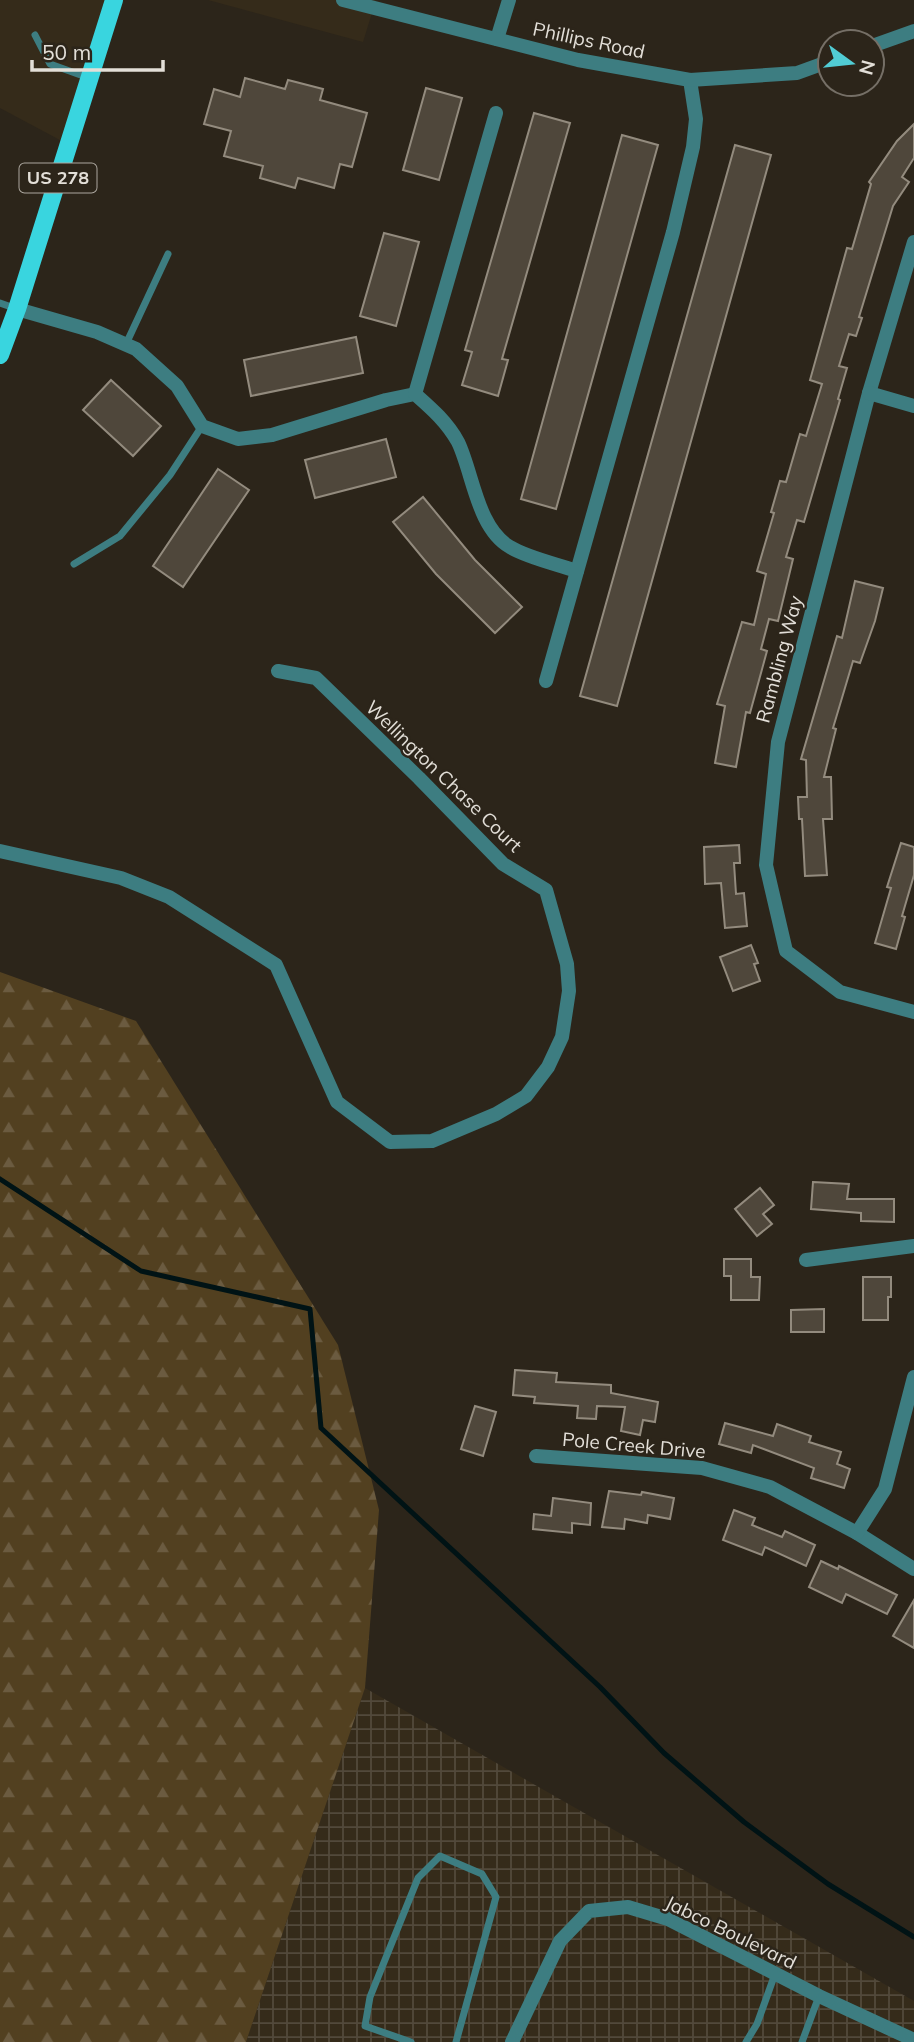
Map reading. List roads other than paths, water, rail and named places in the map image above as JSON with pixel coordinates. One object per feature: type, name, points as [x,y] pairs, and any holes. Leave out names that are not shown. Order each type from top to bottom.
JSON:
[{"type":"main road","name":"US 278","points":[[0,355],[9,306],[90,79],[114,0]]},
{"type":"street","name":"Phillips Road","points":[[342,0],[578,60],[690,80],[797,73],[816,66]]},
{"type":"street","points":[[497,39],[509,0]]},
{"type":"street","points":[[886,41],[914,30]]},
{"type":"street","points":[[546,681],[673,232],[693,147],[696,118],[690,80]]},
{"type":"street","points":[[415,394],[496,113]]},
{"type":"street","name":"Rambling Way","points":[[914,242],[869,393],[778,742],[766,865],[786,951],[840,992],[914,1011]]},
{"type":"street","points":[[9,306],[97,332],[126,344],[153,362],[177,386],[202,426],[238,439],[271,435],[386,400],[415,394]]},
{"type":"street","points":[[869,393],[914,405]]},
{"type":"street","points":[[415,394],[443,419],[458,444],[475,495],[496,536],[510,548],[577,571]]},
{"type":"street","name":"Wellington Chase Court","points":[[0,851],[121,878],[169,897],[276,965],[337,1102],[390,1142],[432,1141],[496,1114],[526,1096],[548,1067],[562,1037],[569,991],[567,964],[546,890],[503,864],[316,678],[278,671]]},
{"type":"street","points":[[806,1260],[914,1246]]},
{"type":"street","points":[[857,1533],[885,1489],[914,1377]]},
{"type":"street","name":"Pole Creek Drive","points":[[536,1456],[702,1468],[770,1487],[857,1533],[914,1569]]},
{"type":"street","name":"Jabco Boulevard","points":[[512,2042],[560,1941],[589,1911],[628,1907],[668,1919],[819,1996],[914,2040]]},
{"type":"lane","points":[[35,35],[50,64],[90,79]]},
{"type":"lane","points":[[126,344],[168,254]]},
{"type":"lane","points":[[74,564],[120,536],[170,475],[202,426]]},
{"type":"lane","points":[[411,2042],[365,2026],[370,1997],[418,1878],[440,1856],[482,1874],[496,1897],[456,2042]]},
{"type":"lane","points":[[746,2042],[757,2024],[775,1974]]},
{"type":"lane","points":[[803,2042],[819,1996]]},
{"type":"waterway","points":[[0,1179],[141,1271],[310,1309],[321,1428],[600,1687],[664,1753],[744,1822],[828,1884],[914,1937]]}]
